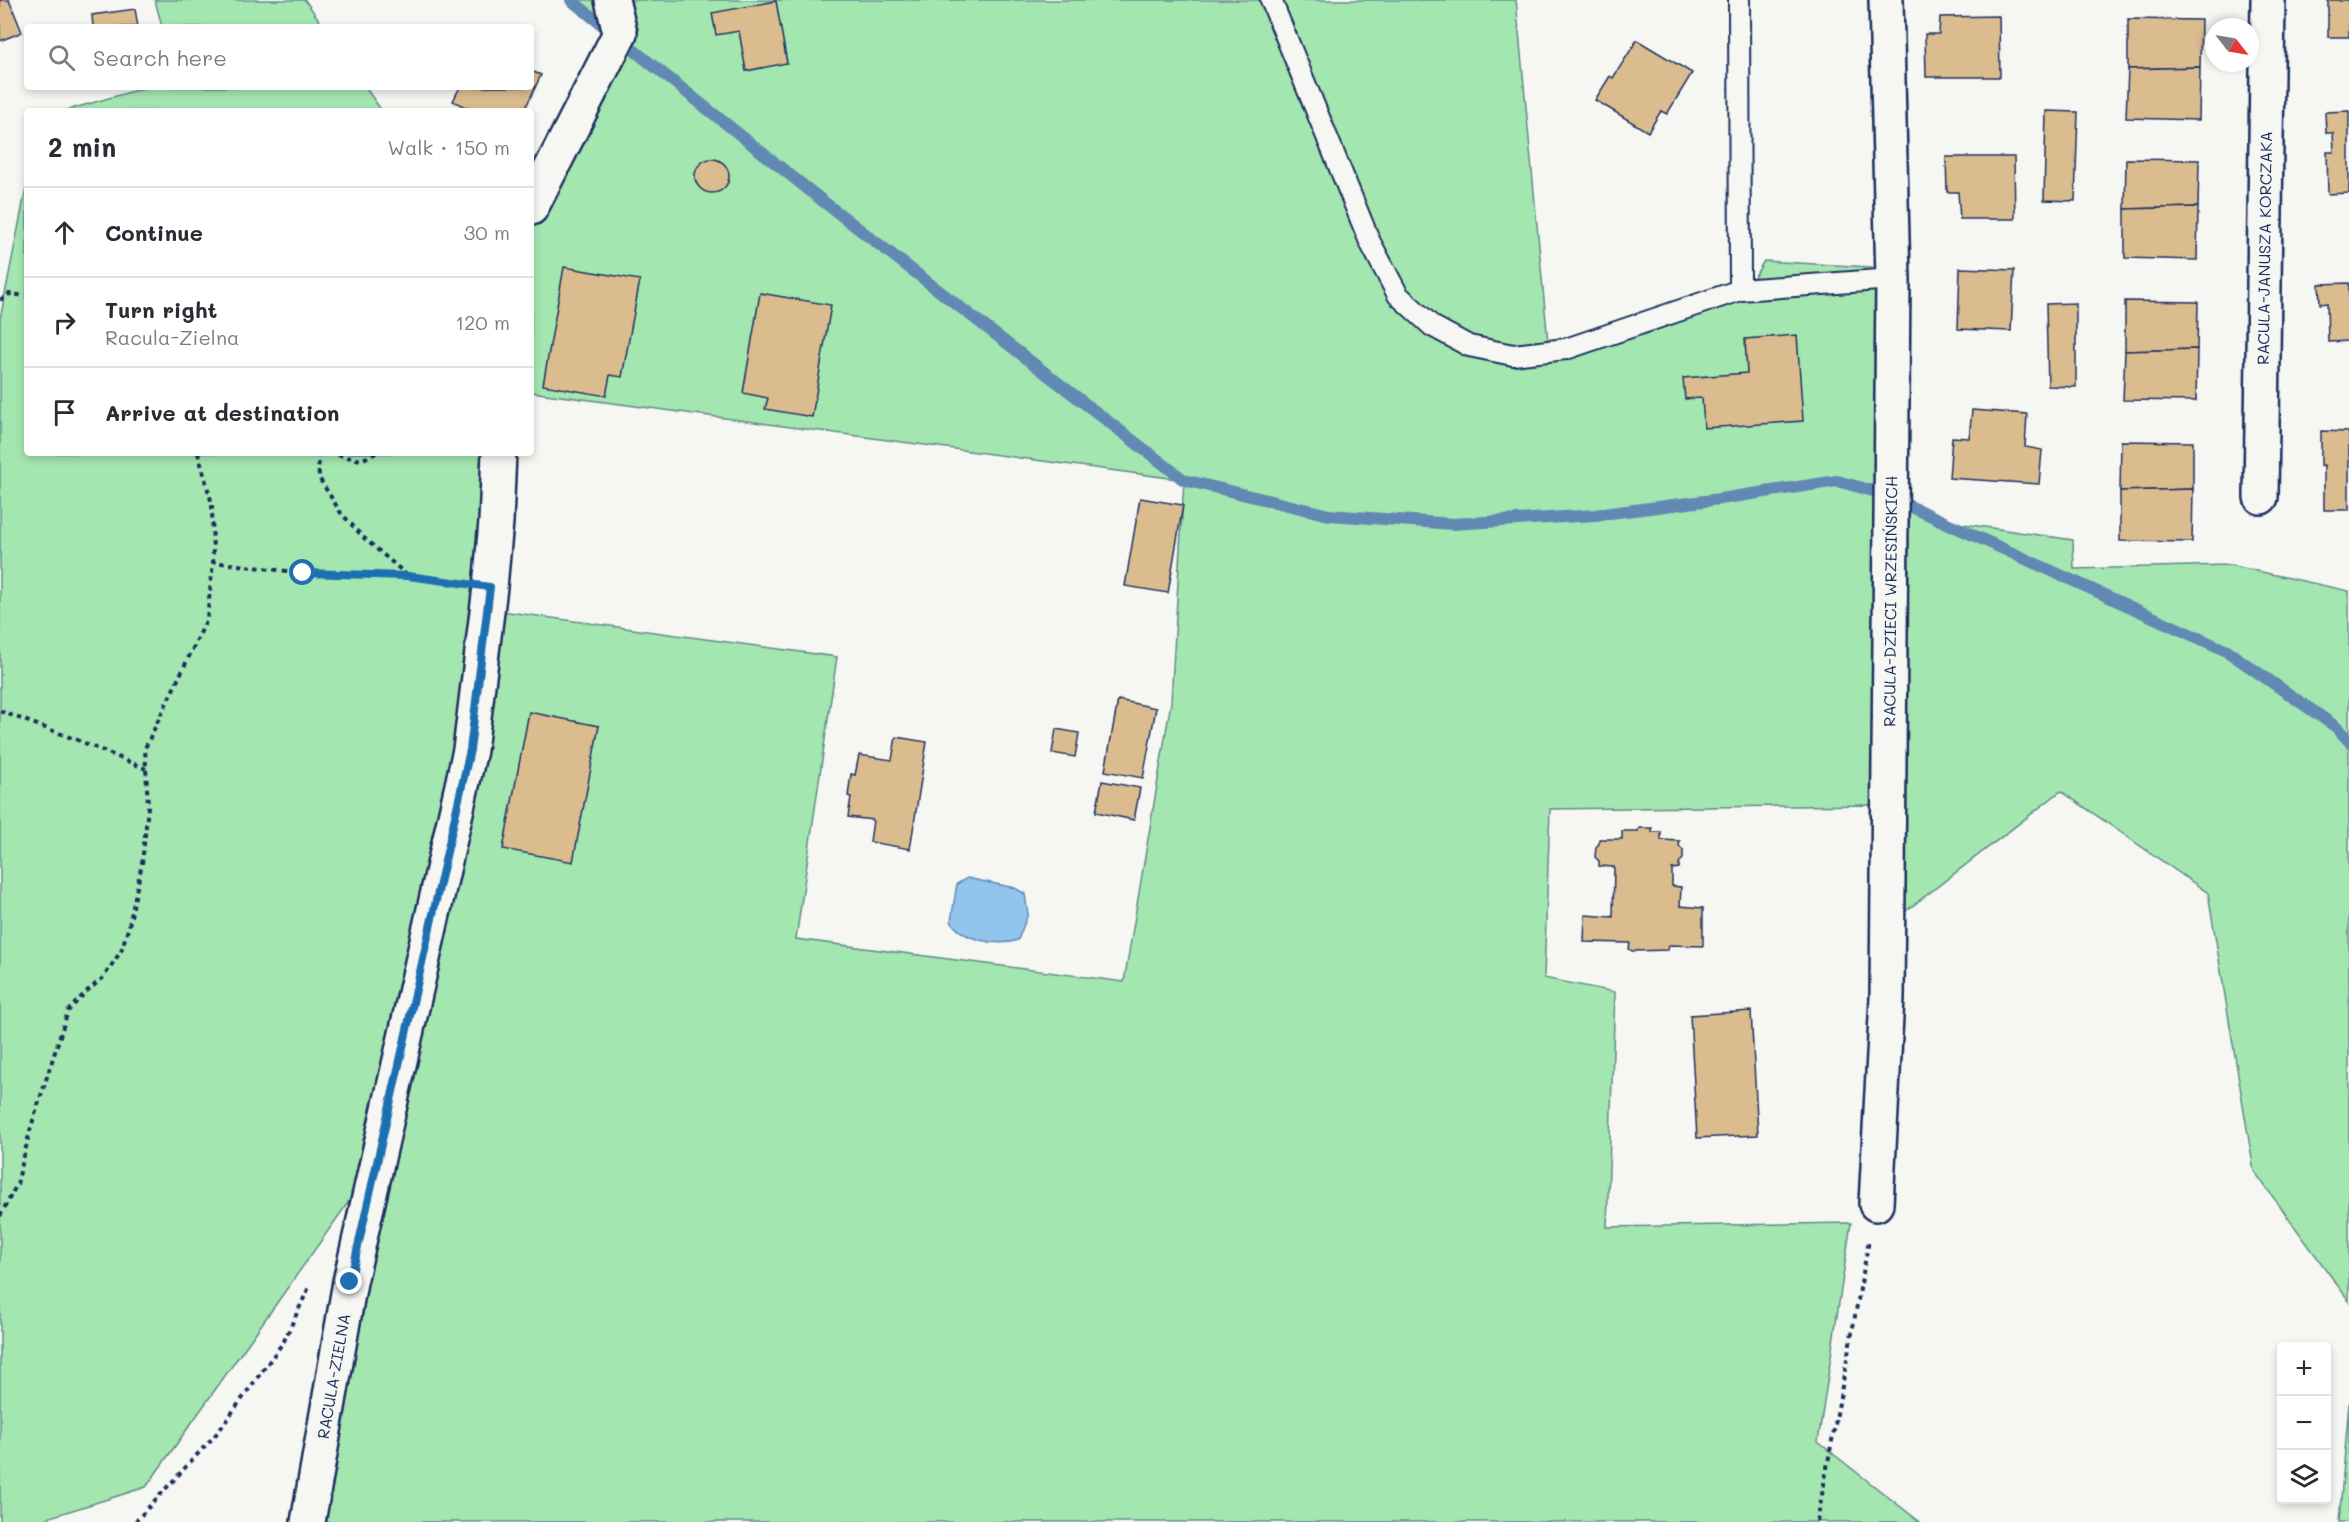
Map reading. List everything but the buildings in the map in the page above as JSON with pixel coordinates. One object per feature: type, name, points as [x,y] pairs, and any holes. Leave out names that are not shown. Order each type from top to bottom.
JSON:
[{"type":"street","points":[[534,202],[615,44],[612,0]]},
{"type":"street","name":"RACULA-DZIECI WRZESIŃSKICH","points":[[1876,1204],[1887,998],[1893,279],[1886,0]]},
{"type":"street","name":"RACULA-JANUSZA KORCZAKA","points":[[2261,497],[2268,0]]},
{"type":"street","name":"RACULA-ZIELNA","points":[[308,1522],[350,1282],[470,750],[490,587],[499,456]]},
{"type":"lane","points":[[1271,0],[1370,242],[1398,295],[1432,326],[1469,346],[1513,355],[1566,349],[1740,290],[1893,279]]},
{"type":"lane","points":[[1739,0],[1740,290]]},
{"type":"path","points":[[0,300],[9,294],[24,296]]},
{"type":"path","points":[[0,1216],[17,1184],[31,1127],[68,1011],[103,978],[121,951],[129,926],[143,852],[148,807],[145,748],[207,619],[213,562],[212,504],[199,456]]},
{"type":"path","points":[[318,456],[319,478],[341,513],[364,538],[408,576]]},
{"type":"path","points":[[343,456],[361,460],[370,456]]},
{"type":"path","points":[[213,562],[303,573],[408,576],[490,587]]},
{"type":"path","points":[[0,711],[146,769]]},
{"type":"path","points":[[1817,1522],[1876,1204]]},
{"type":"path","points":[[135,1522],[225,1422],[284,1341],[313,1278]]},
{"type":"green space","points":[[155,0],[305,0],[322,24],[161,24]]},
{"type":"green space","points":[[571,0],[1516,0],[1549,353],[1742,297],[1764,261],[1889,270],[1885,494],[1944,521],[2073,540],[2074,569],[2229,565],[2349,591],[2349,1301],[2254,1171],[2208,893],[2061,791],[1880,931],[1873,805],[1550,809],[1544,978],[1615,992],[1607,1227],[1851,1223],[1818,1442],[1920,1522],[314,1522],[377,1162],[146,1487],[47,1518],[45,1522],[0,1522],[0,319],[24,199],[24,456],[491,456],[480,608],[837,657],[796,939],[1124,982],[1171,702],[1184,480],[534,392],[534,191],[615,37]]},
{"type":"green space","points":[[137,90],[367,90],[380,108],[74,108]]},
{"type":"green space","points":[[2349,1403],[2349,1522],[2339,1522]]},
{"type":"water","points":[[967,878],[1015,888],[1025,894],[1028,914],[1018,940],[991,942],[972,937],[956,928],[951,921],[957,884]]},
{"type":"waterway","points":[[571,0],[824,202],[1184,480],[1329,515],[1453,524],[1595,515],[1837,481],[1877,492]]},
{"type":"waterway","points":[[1903,503],[2227,651],[2336,727],[2349,741]]},
{"type":"route","points":[[303,573],[408,576],[490,587],[470,750],[350,1282]]}]
